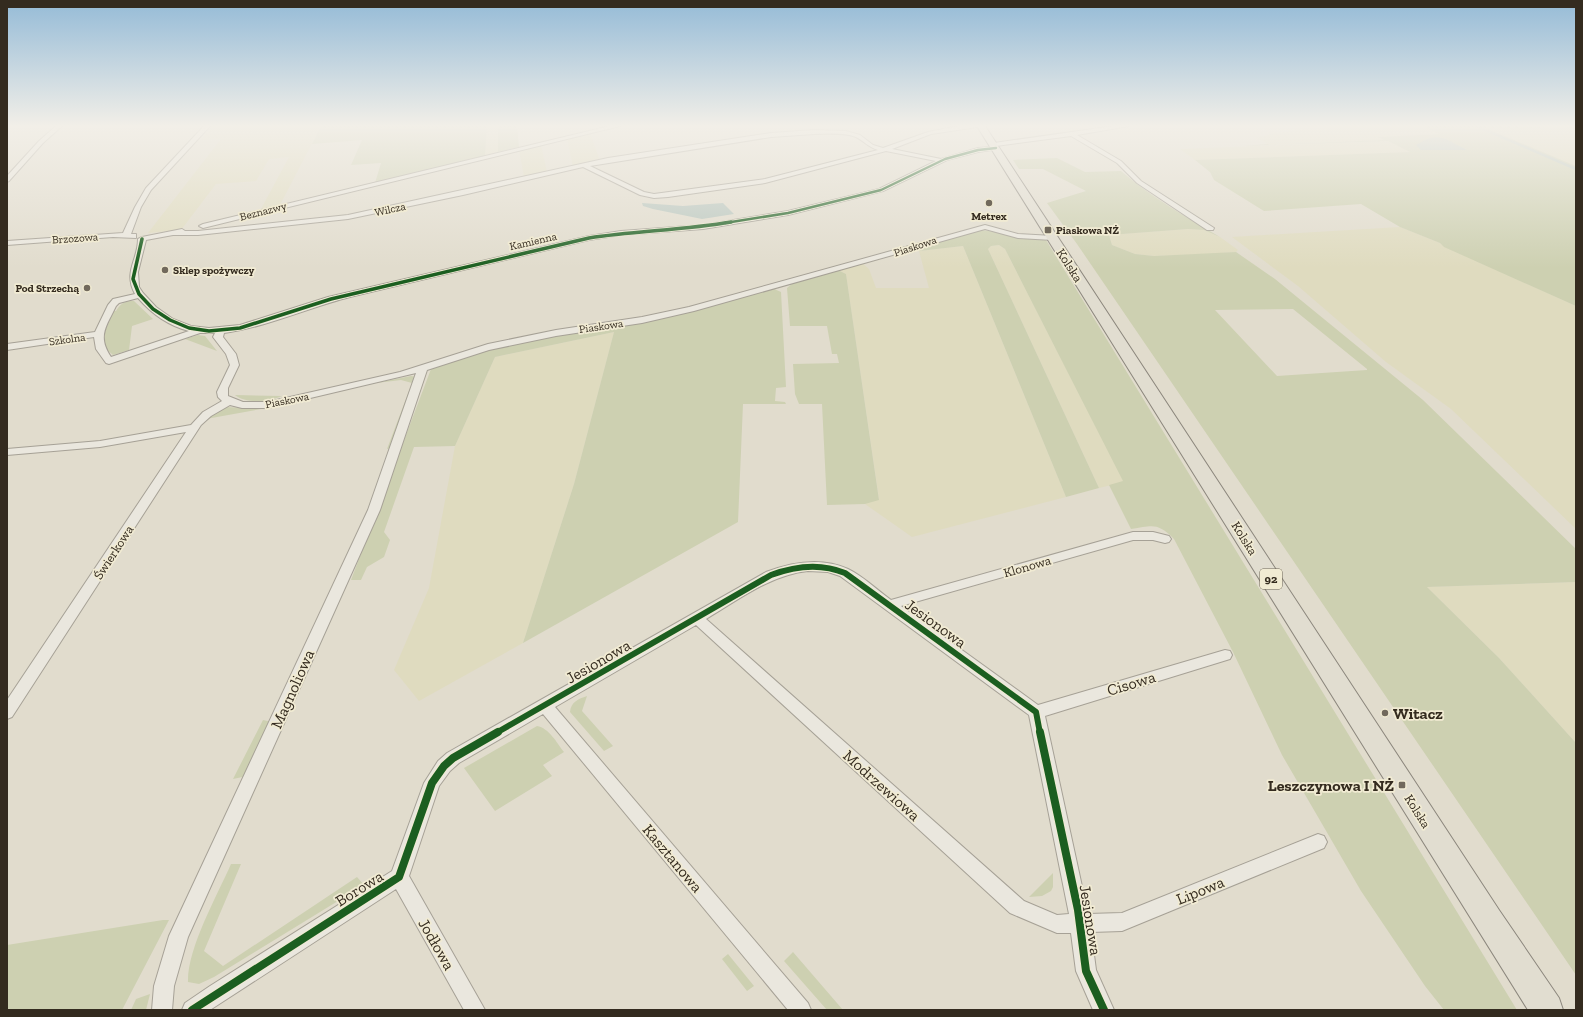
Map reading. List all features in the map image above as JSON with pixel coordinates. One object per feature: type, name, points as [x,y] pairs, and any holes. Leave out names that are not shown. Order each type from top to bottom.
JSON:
[{"type":"main road","name":"Kolska","points":[[1012,173],[1484,914],[1547,1010]]},
{"type":"street","points":[[126,236],[138,207],[148,189],[163,173]]},
{"type":"street","name":"Beznazwy","points":[[142,239],[174,233],[421,173]]},
{"type":"street","name":"Wilcza","points":[[174,233],[229,230],[348,217],[463,193],[546,173]]},
{"type":"street","points":[[602,173],[642,194],[661,196],[765,181],[794,173]]},
{"type":"street","name":"Kamienna","points":[[142,239],[134,276],[136,288],[140,295],[166,319],[184,327],[199,330],[220,331],[248,325],[339,297],[589,238],[621,233],[703,227],[795,211],[886,188],[916,173]]},
{"type":"street","points":[[1130,173],[1139,182],[1210,228]]},
{"type":"street","name":"Piaskowa","points":[[228,401],[247,405],[268,404],[423,368],[488,347],[556,333],[660,316],[985,227],[1018,236],[1053,238]]},
{"type":"street","name":"Brzozowa","points":[[7,243],[126,236],[142,239]]},
{"type":"street","points":[[98,334],[112,305],[116,301],[140,295]]},
{"type":"street","name":"Szkolna","points":[[7,347],[98,334],[101,349],[109,361],[134,351],[182,337],[199,330]]},
{"type":"street","points":[[220,331],[218,337],[234,361],[233,371],[222,392],[223,397],[228,401]]},
{"type":"street","name":"Magnoliowa","points":[[162,1010],[164,986],[179,936],[374,510],[423,368]]},
{"type":"street","name":"Świerkowa","points":[[7,713],[195,426],[207,414],[228,401]]},
{"type":"street","points":[[7,452],[100,444],[195,426]]},
{"type":"street","name":"Klonowa","points":[[889,605],[1134,536],[1153,536],[1165,539]]},
{"type":"street","name":"Jesionowa","points":[[545,706],[771,575],[794,568],[822,568],[839,570],[1036,712],[1080,924],[1086,971],[1104,1010]]},
{"type":"street","name":"Modrzewiowa","points":[[698,618],[1018,907],[1057,924],[1080,924]]},
{"type":"street","name":"Cisowa","points":[[1036,712],[1225,655]]},
{"type":"street","name":"Borowa","points":[[192,1010],[217,992],[400,877],[432,783],[441,770],[453,758],[545,706]]},
{"type":"street","name":"Kasztanowa","points":[[545,706],[801,1010]]},
{"type":"street","name":"Lipowa","points":[[1080,924],[1122,922],[1318,842]]},
{"type":"street","name":"Jodłowa","points":[[400,877],[475,1010]]},
{"type":"shaded area","points":[[194,173],[260,173],[256,181],[216,184],[181,230],[148,233]]},
{"type":"shaded area","points":[[280,173],[296,173],[280,205],[261,209]]},
{"type":"shaded area","points":[[523,173],[540,173],[524,177]]},
{"type":"shaded area","points":[[642,203],[683,206],[723,203],[734,214],[702,219],[653,209],[643,206]]},
{"type":"shaded area","points":[[1400,227],[1440,243],[1445,247],[1576,306],[1576,529],[1451,409],[1386,362],[1298,286],[1232,237]]},
{"type":"shaded area","points":[[1188,229],[1204,230],[1220,237],[1238,250],[1236,252],[1209,254],[1154,256],[1135,254],[1112,245],[1109,235]]},
{"type":"shaded area","points":[[999,245],[1005,249],[1124,482],[1099,488],[988,249],[991,246]]},
{"type":"shaded area","points":[[963,246],[1066,497],[912,537],[865,504],[879,499],[846,274],[838,270],[862,263],[869,269],[876,288],[929,288],[919,251]]},
{"type":"shaded area","points":[[614,332],[574,484],[523,643],[419,701],[394,670],[429,588],[455,446],[495,357]]},
{"type":"shaded area","points":[[1576,582],[1576,743],[1499,658],[1427,587]]},
{"type":"green space","points":[[378,173],[414,173],[375,183]]},
{"type":"green space","points":[[1052,173],[1124,173],[1157,198],[1220,237],[1204,230],[1188,229],[1109,235],[1112,245],[1135,254],[1154,256],[1236,252],[1275,279],[1423,400],[1576,549],[1576,582],[1427,587],[1499,658],[1576,743],[1576,975],[1077,244],[1047,203],[1086,191]],"holes":[[[1293,309],[1367,370],[1277,376],[1215,310]]]},
{"type":"green space","points":[[1211,173],[1576,173],[1576,306],[1444,247],[1440,243],[1400,227],[1361,204],[1264,211],[1214,180]]},
{"type":"green space","points":[[981,230],[1046,240],[1517,1010],[1444,1010],[1425,986],[1361,891],[1282,755],[1233,652],[1174,539],[1163,530],[1154,526],[1131,529],[1109,485],[1123,481],[1005,249],[999,245],[991,246],[988,249],[1099,488],[1066,497],[963,246],[908,251]]},
{"type":"green space","points":[[838,270],[846,274],[879,500],[865,504],[827,505],[822,404],[799,404],[795,394],[793,364],[839,363],[837,354],[832,354],[827,326],[790,326],[787,288],[793,283]]},
{"type":"green space","points":[[772,288],[781,292],[786,387],[776,388],[775,401],[785,402],[786,404],[743,404],[738,522],[523,643],[574,484],[614,332],[495,357],[455,446],[414,447],[384,532],[390,540],[384,557],[367,567],[361,580],[351,580],[431,369],[440,364],[486,349],[592,329]]},
{"type":"green space","points":[[128,301],[134,301],[153,319],[132,326],[129,350],[113,355],[105,348],[103,336],[114,311]]},
{"type":"green space","points":[[198,335],[205,336],[217,351],[185,339]]},
{"type":"green space","points":[[411,376],[417,377],[391,448],[387,449],[412,383],[401,380],[376,383]]},
{"type":"green space","points":[[235,395],[282,396],[265,401],[252,401],[245,400]]},
{"type":"green space","points":[[227,407],[261,409],[206,419]]},
{"type":"green space","points":[[587,696],[582,711],[613,746],[604,751],[570,712],[576,701]]},
{"type":"green space","points":[[263,720],[272,722],[247,776],[233,779]]},
{"type":"green space","points":[[537,726],[549,733],[564,752],[543,765],[552,776],[495,811],[464,768]]},
{"type":"green space","points":[[231,864],[241,864],[204,951],[223,966],[357,877],[364,885],[214,977],[199,984],[188,982],[192,954],[197,939]]},
{"type":"green space","points":[[1053,873],[1053,887],[1051,891],[1042,896],[1029,897]]},
{"type":"green space","points":[[169,920],[122,1010],[7,1010],[7,945]]},
{"type":"green space","points":[[793,952],[843,1010],[827,1010],[784,961]]},
{"type":"green space","points":[[728,954],[754,986],[747,991],[722,959]]},
{"type":"green space","points":[[150,994],[146,1010],[131,1010],[136,999]]},
{"type":"cycle path","points":[[142,239],[142,245],[133,279],[135,287],[146,302],[161,315],[179,325],[199,330],[225,330],[256,324],[316,303],[347,295],[589,238],[621,233],[703,227],[788,213],[881,190],[916,173]]},
{"type":"cycle path","points":[[192,1010],[399,877],[432,783],[444,766],[453,758],[771,575],[788,569],[808,566],[828,567],[845,573],[1036,712],[1078,910],[1086,971],[1104,1010]]},
{"type":"place","name":"Metrex","points":[[989,203]]},
{"type":"place","name":"Piaskowa NŻ","points":[[1048,230]]},
{"type":"place","name":"Sklep spożywczy","points":[[165,270]]},
{"type":"place","name":"Pod Strzechą","points":[[87,288]]},
{"type":"place","name":"Witacz","points":[[1385,713]]},
{"type":"place","name":"Leszczynowa I NŻ","points":[[1402,785]]}]
